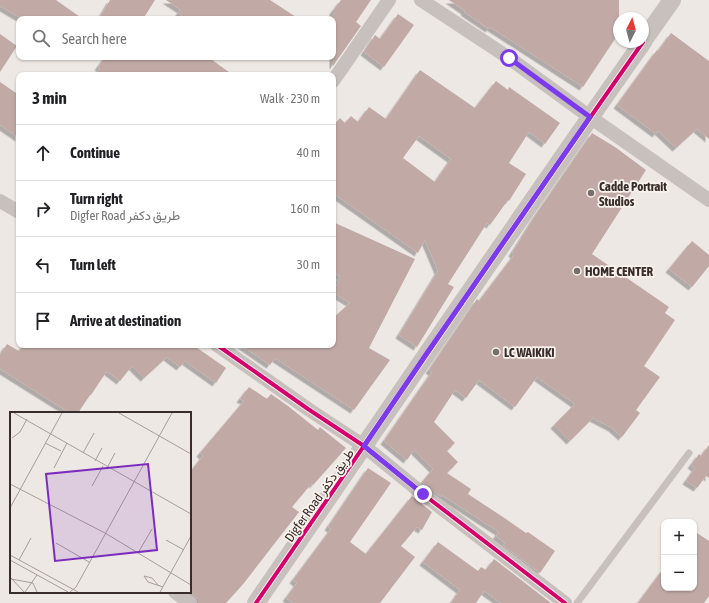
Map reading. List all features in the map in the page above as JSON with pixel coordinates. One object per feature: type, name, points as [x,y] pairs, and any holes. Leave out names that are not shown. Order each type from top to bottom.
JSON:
[{"type":"street","points":[[336,77],[389,0]]},
{"type":"street","name":"Digfer Road طريق دكفر","points":[[649,33],[672,0]]},
{"type":"street","points":[[424,1],[509,58],[590,117],[709,200]]},
{"type":"street","name":"Digfer Road طريق دكفر","points":[[256,603],[639,48]]},
{"type":"street","points":[[0,201],[16,210]]},
{"type":"street","points":[[221,348],[364,446],[423,494],[565,603]]},
{"type":"street","points":[[176,593],[190,603]]},
{"type":"lane","points":[[577,603],[689,453]]},
{"type":"building","points":[[0,0],[56,0],[79,16],[17,16],[0,6]]},
{"type":"building","points":[[110,0],[155,0],[145,16],[101,16]]},
{"type":"building","points":[[166,0],[270,0],[294,16],[182,16],[178,13],[181,10]]},
{"type":"building","points":[[341,0],[371,0],[356,22],[361,26],[333,66],[333,60],[336,60],[336,16],[333,16],[333,11]]},
{"type":"building","points":[[449,0],[619,0],[619,12],[613,12],[613,42],[583,87],[490,27],[489,29],[464,12],[465,11]]},
{"type":"building","points":[[398,14],[414,25],[384,67],[364,52],[375,35],[380,39]]},
{"type":"building","points":[[671,33],[709,61],[709,139],[697,129],[676,148],[658,131],[656,134],[617,105]]},
{"type":"building","points":[[0,34],[16,45],[16,48],[0,72]]},
{"type":"building","points":[[103,60],[212,60],[229,72],[97,72],[100,68],[98,67]]},
{"type":"building","points":[[420,70],[475,108],[496,81],[508,90],[509,87],[560,123],[545,144],[529,132],[509,163],[526,174],[509,201],[508,200],[490,225],[487,223],[448,284],[454,287],[417,347],[399,335],[438,271],[425,240],[418,253],[336,195],[336,123],[340,118],[345,123],[351,116],[358,122],[369,107],[386,119]],"holes":[[[419,136],[451,159],[435,182],[403,158]]]},
{"type":"building","points":[[0,82],[16,93],[16,136],[0,125]]},
{"type":"building","points":[[592,133],[615,147],[646,170],[592,254],[669,307],[665,313],[675,320],[644,366],[660,377],[636,410],[640,413],[622,437],[612,428],[593,418],[570,441],[554,425],[575,404],[537,377],[515,407],[479,380],[466,398],[455,390],[434,422],[455,443],[447,451],[458,462],[447,473],[471,489],[468,494],[555,551],[540,573],[503,545],[505,543],[496,536],[499,532],[442,495],[441,497],[422,482],[433,469],[414,450],[407,460],[384,441],[432,372],[429,370],[477,299],[479,301],[514,255],[512,253],[535,216]]},
{"type":"building","points":[[336,223],[415,259],[369,348],[390,360],[354,410],[275,358],[270,365],[245,348],[336,348],[336,315],[350,303],[336,294],[336,287],[340,276],[336,274]]},
{"type":"building","points":[[692,241],[709,255],[709,266],[692,287],[669,269]]},
{"type":"building","points":[[7,344],[19,351],[21,348],[197,348],[226,368],[216,383],[185,361],[180,367],[167,357],[144,378],[132,366],[120,381],[107,371],[79,412],[68,412],[0,369],[0,355]]},
{"type":"building","points":[[249,387],[267,399],[271,394],[318,430],[320,427],[346,448],[313,485],[312,483],[292,507],[299,512],[244,583],[226,603],[198,603],[198,599],[191,593],[191,471],[203,456],[200,453],[244,401],[240,399]]},
{"type":"building","points":[[709,445],[709,478],[706,476],[697,488],[686,481],[695,468],[691,465],[699,454],[701,456]]},
{"type":"building","points":[[368,468],[391,483],[350,542],[366,554],[412,496],[432,512],[422,530],[417,527],[401,546],[415,557],[380,603],[293,603],[286,598],[297,583],[293,580],[331,529],[328,527]]},
{"type":"building","points":[[697,533],[709,541],[709,596],[704,603],[638,603],[661,572],[661,591],[697,591]]},
{"type":"building","points":[[438,542],[478,571],[481,567],[486,570],[494,559],[551,603],[501,603],[484,591],[476,603],[451,603],[460,590],[423,562]]},
{"type":"cycle path","points":[[256,603],[639,48]]},
{"type":"cycle path","points":[[221,348],[364,446],[423,494],[565,603]]},
{"type":"place","name":"Cadde Portrait Studios","points":[[591,193]]},
{"type":"place","name":"HOME CENTER","points":[[577,271]]},
{"type":"place","name":"LC WAIKIKI","points":[[496,352]]},
{"type":"route","points":[[423,494],[364,446],[590,117],[509,58]]}]
